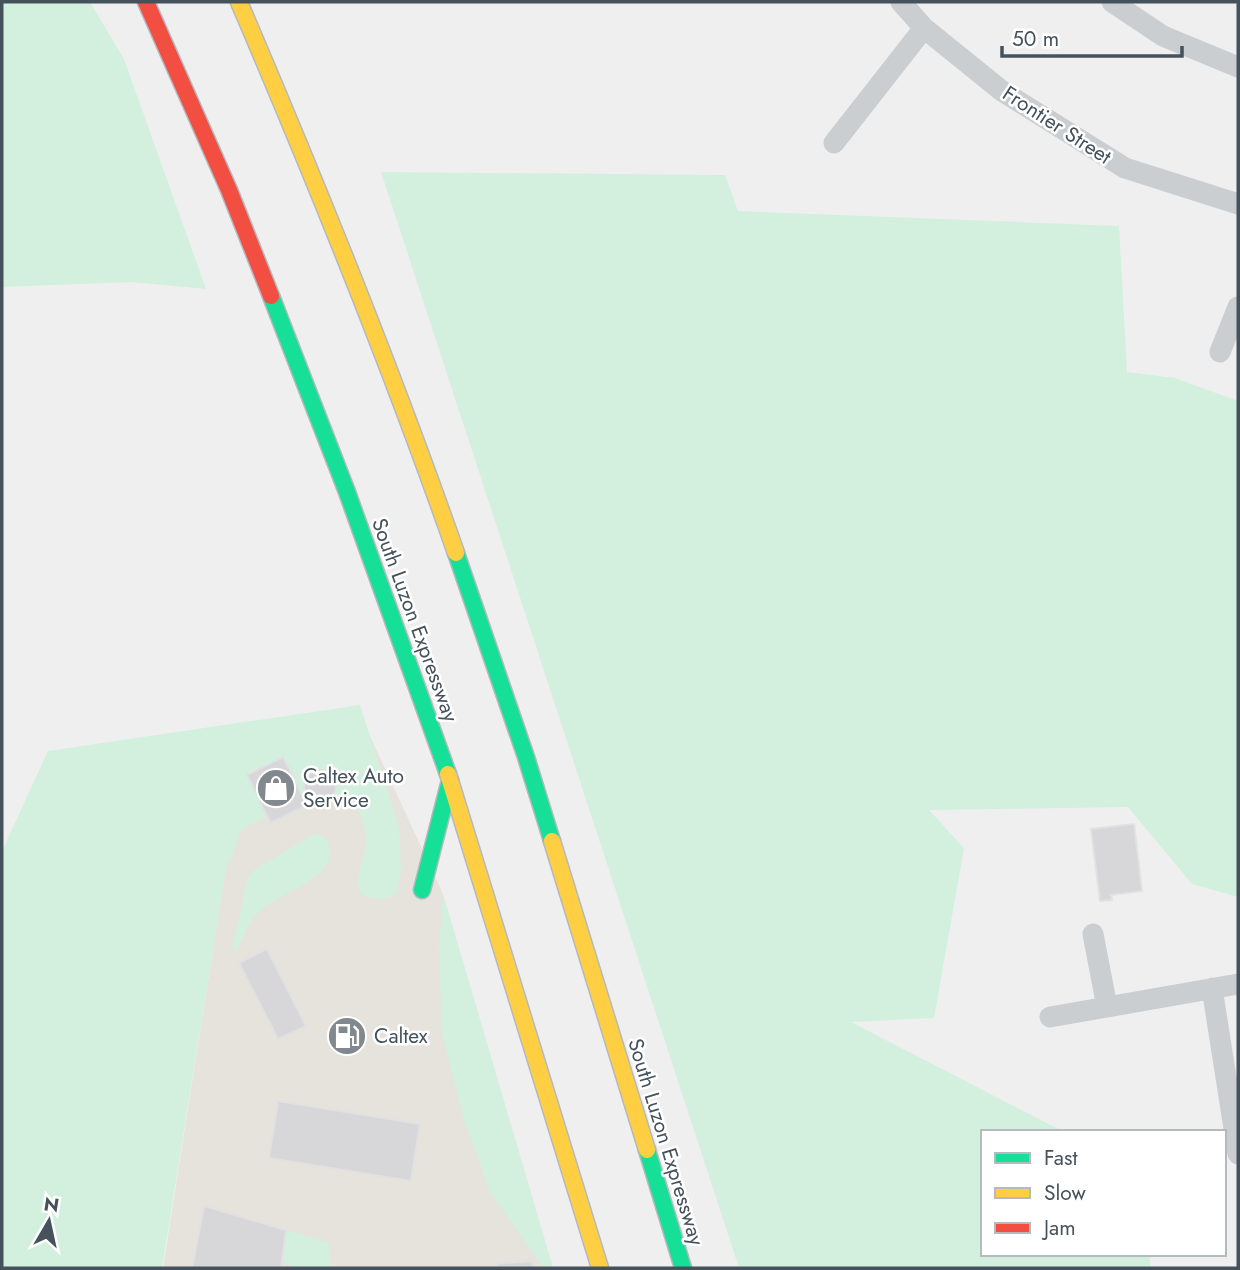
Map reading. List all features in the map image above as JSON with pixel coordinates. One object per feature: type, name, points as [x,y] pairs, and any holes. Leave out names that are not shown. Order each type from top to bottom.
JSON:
[{"type":"highway","name":"South Luzon Expressway","points":[[146,2],[229,190],[352,504],[450,780],[600,1268]]},
{"type":"highway","name":"South Luzon Expressway","points":[[239,2],[312,172],[413,430],[526,757],[683,1268]]},
{"type":"highway","points":[[422,890],[450,780]]},
{"type":"street","name":"Frontier Street","points":[[901,2],[924,28],[1002,90],[1125,168],[1238,204]]},
{"type":"street","points":[[1111,2],[1163,36],[1238,67]]},
{"type":"street","points":[[834,144],[924,28]]},
{"type":"street","points":[[1220,352],[1238,307]]},
{"type":"street","points":[[1093,934],[1107,1007]]},
{"type":"street","points":[[1050,1017],[1238,984]]},
{"type":"street","points":[[1212,989],[1238,1154]]},
{"type":"shaded area","points":[[369,734],[443,894],[553,1268],[163,1268],[243,758]]},
{"type":"green space","points":[[2,2],[90,2],[124,59],[206,289],[131,282],[2,287]]},
{"type":"green space","points":[[381,172],[725,175],[738,211],[1119,226],[1127,372],[1175,378],[1238,401],[1238,897],[1192,884],[1128,807],[929,810],[964,848],[934,1018],[851,1022],[1060,1130],[981,1130],[981,1256],[1149,1256],[1151,1268],[739,1268]]},
{"type":"green space","points":[[360,705],[399,827],[401,871],[397,893],[379,899],[360,893],[359,878],[366,844],[364,826],[351,799],[335,794],[336,786],[331,775],[322,771],[310,775],[305,781],[308,796],[303,799],[295,782],[289,785],[287,782],[294,778],[283,757],[247,775],[257,794],[263,792],[266,797],[267,816],[241,830],[227,870],[231,837],[162,1268],[2,1268],[2,851],[48,751]]},
{"type":"green space","points":[[314,834],[324,837],[329,846],[325,867],[306,884],[257,913],[237,950],[232,950],[247,880],[254,870]]},
{"type":"green space","points":[[443,894],[553,1268],[544,1268],[490,1192],[464,1120],[442,1033],[439,949]]},
{"type":"green space","points":[[286,1230],[329,1243],[330,1268],[294,1268],[282,1260]]},
{"type":"building","name":"Caltex Auto Service","points":[[283,757],[294,778],[287,782],[289,785],[295,782],[307,805],[271,823],[259,801],[266,797],[263,792],[257,795],[247,775]]},
{"type":"building","points":[[320,770],[331,775],[336,786],[331,797],[320,802],[309,797],[304,786],[309,775]]},
{"type":"building","points":[[1134,824],[1142,891],[1111,895],[1112,900],[1100,901],[1091,829]]},
{"type":"building","points":[[267,949],[306,1026],[278,1039],[239,963]]},
{"type":"building","points":[[278,1101],[420,1124],[411,1181],[269,1158]]},
{"type":"building","points":[[204,1206],[286,1230],[281,1268],[192,1268]]},
{"type":"building","points":[[532,1261],[533,1268],[497,1268],[496,1264]]},
{"type":"traffic: fast","points":[[271,296],[347,492],[448,774]]},
{"type":"traffic: fast","points":[[456,553],[552,841]]},
{"type":"traffic: fast","points":[[422,890],[450,780]]},
{"type":"traffic: fast","points":[[647,1150],[683,1268]]},
{"type":"traffic: slow","points":[[239,2],[352,276],[456,553]]},
{"type":"traffic: slow","points":[[448,774],[600,1268]]},
{"type":"traffic: slow","points":[[552,841],[647,1150]]},
{"type":"traffic: jam","points":[[146,2],[229,190],[271,296]]},
{"type":"place","name":"Caltex Auto Service","points":[[276,788]]},
{"type":"place","name":"Caltex","points":[[347,1036]]}]
